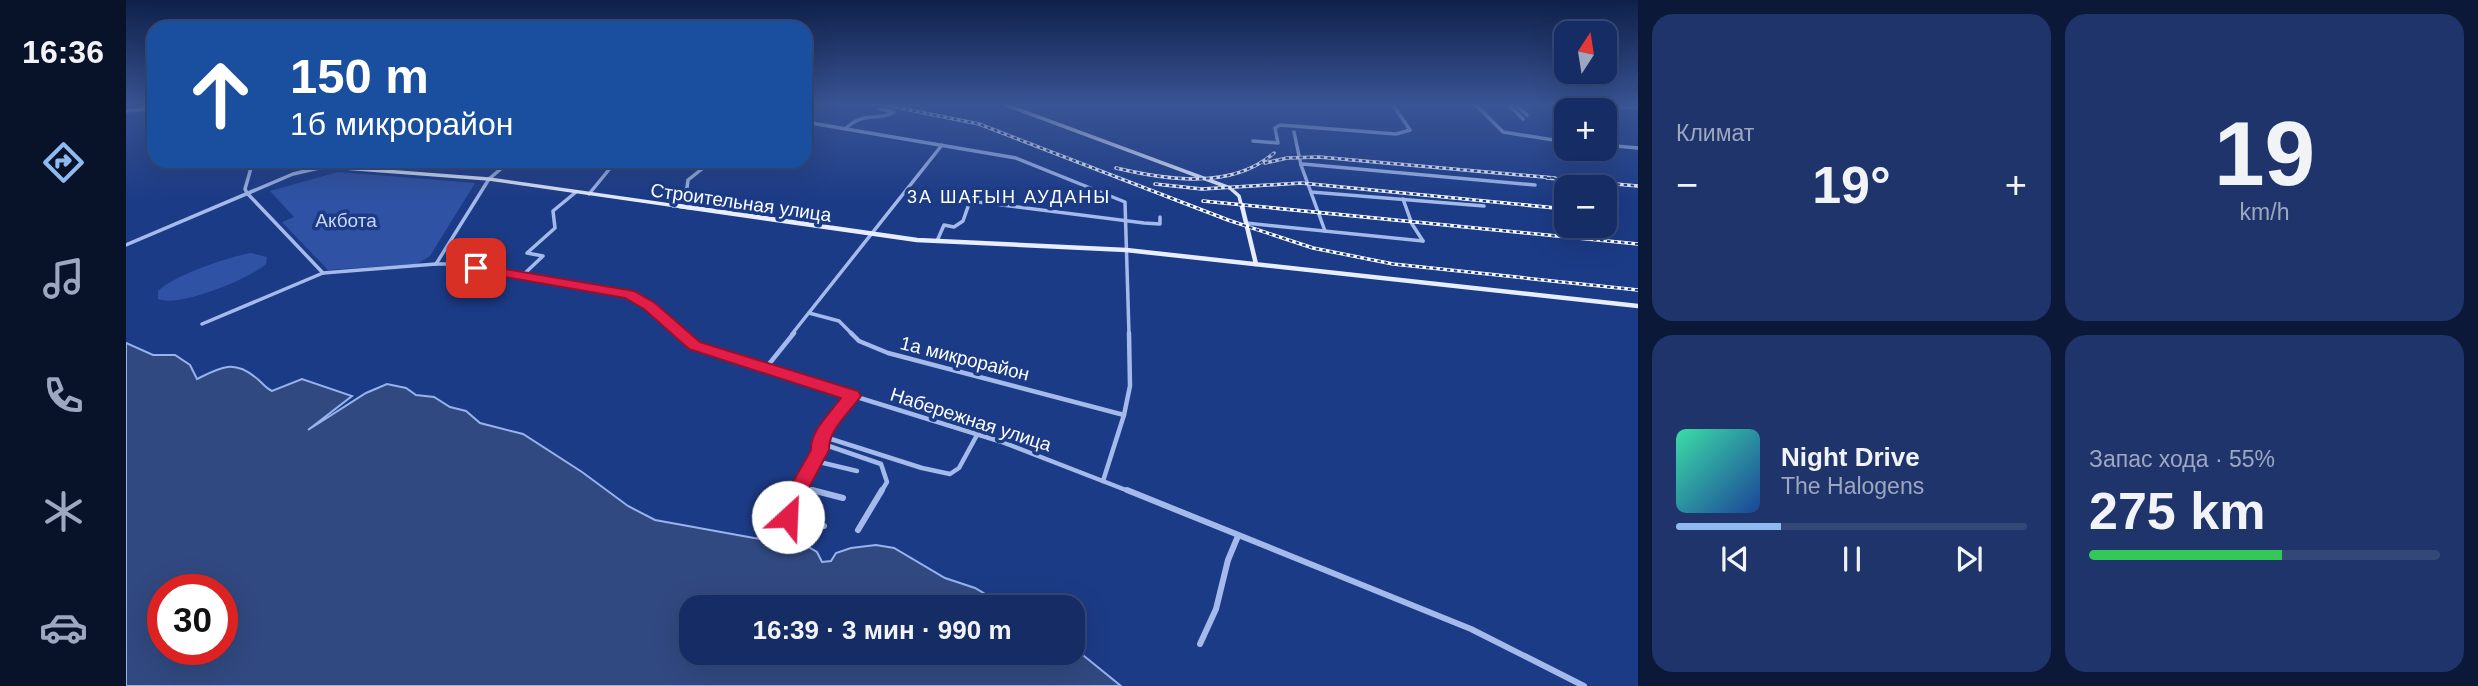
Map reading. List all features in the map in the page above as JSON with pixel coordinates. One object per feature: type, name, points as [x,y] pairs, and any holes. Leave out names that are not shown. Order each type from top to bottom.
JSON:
[{"type":"main road","points":[[1093,137],[1230,188],[1239,196],[1256,264]]},
{"type":"main road","name":"Строительная улица","points":[[364,168],[489,179],[872,234],[937,241],[1126,250],[1638,306]]},
{"type":"street","points":[[894,137],[1016,158],[1119,199],[1127,206],[1131,367],[1124,415],[1103,481]]},
{"type":"street","points":[[1253,141],[1278,143],[1277,137]]},
{"type":"street","points":[[1294,137],[1301,165],[1325,231]]},
{"type":"street","points":[[1535,137],[1554,140]]},
{"type":"street","points":[[765,369],[942,145]]},
{"type":"street","points":[[1617,146],[1638,148]]},
{"type":"street","points":[[1301,165],[1535,185]]},
{"type":"street","points":[[251,168],[245,188],[247,193],[323,273]]},
{"type":"street","name":"Строительная улица","points":[[126,245],[247,193],[316,168]]},
{"type":"street","points":[[436,264],[489,179],[502,168]]},
{"type":"street","points":[[589,194],[600,183],[598,181],[608,168]]},
{"type":"street","points":[[673,206],[682,196],[688,180],[703,168]]},
{"type":"street","points":[[522,276],[543,256],[527,253],[555,228],[553,211],[576,192]]},
{"type":"street","points":[[1311,192],[1485,206]]},
{"type":"street","points":[[1246,223],[1423,241],[1412,224],[1402,199]]},
{"type":"street","points":[[937,241],[944,225],[954,227],[963,221],[970,201],[1160,224],[1160,217]]},
{"type":"street","name":"Набережная улица","points":[[202,324],[323,273],[436,264],[453,264],[636,297],[694,345],[1030,452],[1471,629],[1584,686]]},
{"type":"street","name":"1а микрорайон","points":[[808,313],[839,321],[859,341],[888,353],[1124,415]]},
{"type":"street","points":[[824,526],[788,517],[786,512],[816,461],[825,434],[852,396]]},
{"type":"street","points":[[825,434],[831,439],[922,468],[950,474],[959,468],[977,435]]},
{"type":"street","points":[[820,443],[881,464],[887,482],[858,530]]},
{"type":"street","points":[[816,461],[857,471]]},
{"type":"street","points":[[801,487],[843,498]]},
{"type":"street","points":[[1199,644],[1216,609],[1228,560],[1238,536]]},
{"type":"green space","name":"Акбота","points":[[338,172],[475,183],[430,256],[417,264],[328,270],[282,222],[294,217],[270,191]]},
{"type":"green space","points":[[251,253],[267,257],[266,264],[245,277],[196,296],[168,301],[158,299],[158,291],[188,273]]},
{"type":"shaded area","points":[[126,343],[153,355],[175,355],[190,365],[197,379],[219,369],[233,367],[247,371],[272,391],[302,379],[352,396],[308,430],[366,393],[387,384],[406,388],[416,395],[434,397],[450,407],[466,411],[480,423],[523,434],[628,506],[655,520],[803,544],[817,552],[822,562],[831,561],[836,553],[851,548],[876,545],[894,548],[945,578],[987,595],[679,595],[679,665],[1085,665],[1085,657],[1121,686],[126,686]]},
{"type":"railway","points":[[1013,137],[1228,220],[1313,248],[1393,264],[1638,290]]},
{"type":"railway","points":[[1116,168],[1156,176],[1198,179],[1238,173],[1257,165],[1274,153]]},
{"type":"railway","points":[[1265,163],[1287,158],[1319,157],[1554,178]]},
{"type":"railway","points":[[1547,178],[1638,186]]},
{"type":"railway","points":[[1155,184],[1202,189],[1301,183],[1554,208]]},
{"type":"railway","points":[[1203,201],[1638,244]]},
{"type":"district","name":"3А ШАҒЫН АУДАНЫ","points":[[1009,197]]},
{"type":"route","points":[[476,268],[629,295],[650,306],[685,340],[694,345],[852,396],[825,432],[812,469],[786,512],[788,517]]}]
